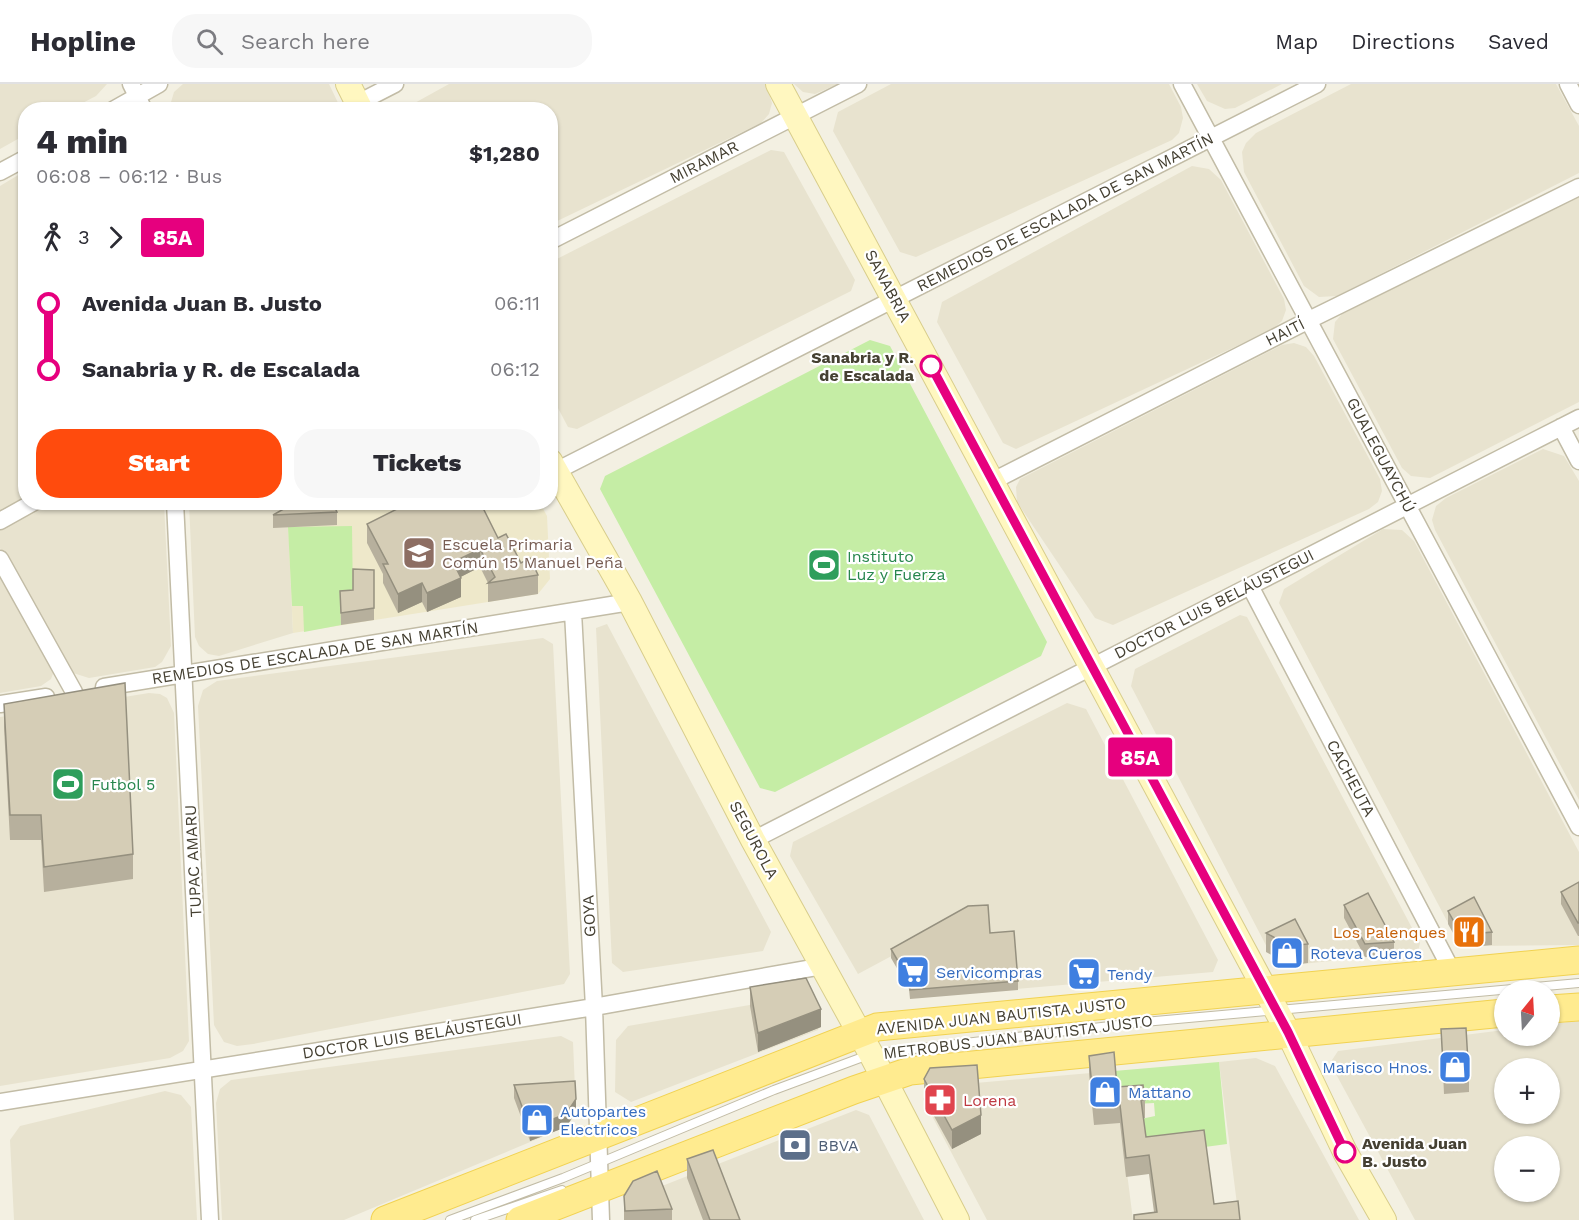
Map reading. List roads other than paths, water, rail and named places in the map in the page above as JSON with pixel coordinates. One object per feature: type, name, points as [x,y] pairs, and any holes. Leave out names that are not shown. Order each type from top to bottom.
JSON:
[{"type":"main road","name":"AVENIDA JUAN BAUTISTA JUSTO","points":[[520,1220],[585,1187],[910,1071],[1276,1011],[1452,971],[1579,960]]},
{"type":"main road","points":[[1560,1008],[1579,1007]]},
{"type":"main road","name":"AVENIDA JUAN BAUTISTA JUSTO","points":[[384,1220],[598,1149],[865,1044],[888,1025],[1276,1011],[1494,1013]]},
{"type":"street","points":[[137,96],[159,84]]},
{"type":"street","points":[[356,99],[395,84]]},
{"type":"street","name":"SANABRIA","points":[[778,84],[1092,666],[1276,1011],[1345,1152],[1384,1220]]},
{"type":"street","name":"MIRAMAR","points":[[558,237],[858,84]]},
{"type":"street","name":"GUALEGUAYCHÚ","points":[[1182,84],[1579,827]]},
{"type":"street","name":"REMEDIOS DE ESCALADA DE SAN MARTÍN","points":[[558,464],[895,298],[1317,84]]},
{"type":"street","points":[[1568,84],[1579,105]]},
{"type":"street","points":[[0,172],[18,162]]},
{"type":"street","name":"HAITÍ","points":[[993,481],[1308,320],[1579,187]]},
{"type":"street","name":"DOCTOR LUIS BELÁUSTEGUI","points":[[753,840],[1579,418]]},
{"type":"street","points":[[1561,427],[1579,461]]},
{"type":"street","name":"SEGUROLA","points":[[558,475],[630,602],[753,840],[865,1044],[957,1220]]},
{"type":"street","points":[[0,521],[20,510]]},
{"type":"street","name":"TUPAC AMARU","points":[[175,510],[210,1220]]},
{"type":"street","points":[[0,559],[74,692]]},
{"type":"street","name":"CACHEUTA","points":[[1250,586],[1452,971]]},
{"type":"street","name":"REMEDIOS DE ESCALADA DE SAN MARTÍN","points":[[0,704],[630,602]]},
{"type":"street","name":"GOYA","points":[[573,612],[594,1007],[598,1149],[585,1187],[602,1220]]},
{"type":"street","name":"DOCTOR LUIS BELÁUSTEGUI","points":[[0,1102],[594,1007],[823,966]]},
{"type":"lane","points":[[1276,1011],[1579,983]]},
{"type":"lane","points":[[450,1220],[598,1149]]},
{"type":"lane","points":[[474,1220],[585,1187]]},
{"type":"place","name":"Sanabria y R. de Escalada","points":[[931,366]]},
{"type":"place","name":"Escuela Primaria Común 15 Manuel Peña","points":[[419,553]]},
{"type":"place","name":"Instituto Luz y Fuerza","points":[[824,565]]},
{"type":"place","name":"Futbol 5","points":[[68,784]]},
{"type":"place","name":"Los Palenques","points":[[1469,932]]},
{"type":"place","name":"Roteva Cueros","points":[[1287,953]]},
{"type":"place","name":"Servicompras","points":[[913,972]]},
{"type":"place","name":"Tendy","points":[[1084,974]]},
{"type":"place","name":"Marisco Hnos.","points":[[1455,1067]]},
{"type":"place","name":"Mattano","points":[[1105,1092]]},
{"type":"place","name":"Lorena","points":[[940,1100]]},
{"type":"place","name":"Autopartes Electricos","points":[[537,1120]]},
{"type":"place","name":"BBVA","points":[[795,1145]]},
{"type":"place","name":"Avenida Juan B. Justo","points":[[1345,1152]]}]
